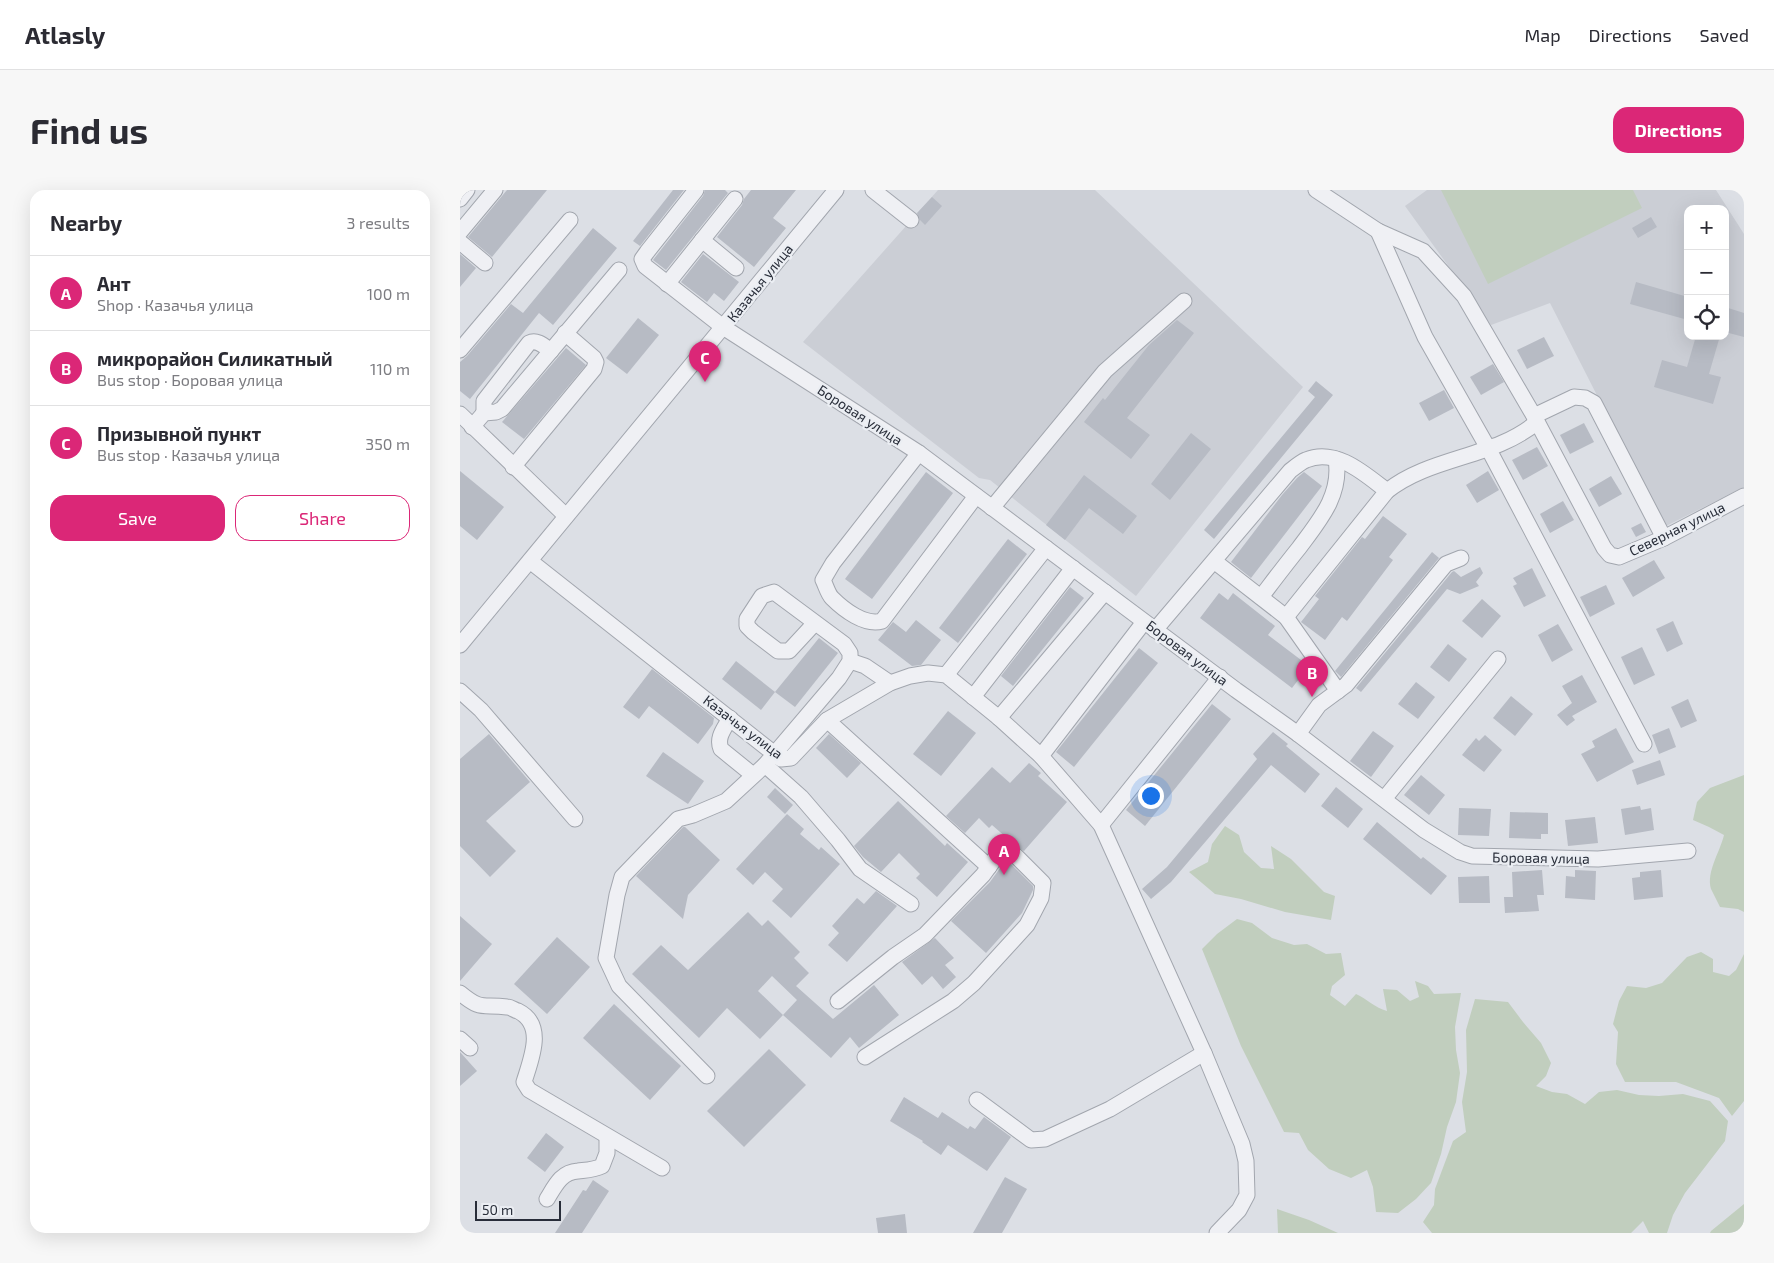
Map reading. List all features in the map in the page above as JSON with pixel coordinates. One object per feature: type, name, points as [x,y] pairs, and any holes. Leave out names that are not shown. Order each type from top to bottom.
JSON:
[{"type":"street","points":[[460,199],[467,190]]},
{"type":"street","points":[[460,232],[496,190]]},
{"type":"street","name":"Боровая улица","points":[[696,190],[642,259],[645,266],[723,327],[919,453],[1298,734],[1424,830],[1460,852],[1472,856],[1598,859],[1688,851]]},
{"type":"street","name":"Казачья улица","points":[[460,645],[836,190]]},
{"type":"street","points":[[873,190],[911,220]]},
{"type":"street","points":[[1316,190],[1378,232],[1423,251],[1464,296],[1536,419]]},
{"type":"street","points":[[667,284],[735,199]]},
{"type":"street","points":[[460,350],[570,220]]},
{"type":"street","points":[[1378,232],[1426,337],[1488,448],[1644,744]]},
{"type":"street","points":[[702,240],[736,268]]},
{"type":"street","points":[[460,242],[485,263]]},
{"type":"street","points":[[484,413],[496,412],[502,409],[619,270]]},
{"type":"street","points":[[992,508],[1105,371],[1184,301]]},
{"type":"street","points":[[513,466],[594,368],[596,362],[594,358],[565,334]]},
{"type":"street","points":[[472,427],[484,413],[484,401],[529,343],[533,341],[539,342],[551,351]]},
{"type":"street","points":[[1286,617],[1386,491],[1417,472],[1516,438],[1536,419],[1574,397],[1585,398],[1594,403],[1664,538]]},
{"type":"street","points":[[460,414],[566,516]]},
{"type":"street","name":"Северная улица","points":[[1536,419],[1604,548],[1610,555],[1619,557],[1664,538],[1744,496]]},
{"type":"street","points":[[919,453],[833,563],[823,580],[831,597],[860,619],[875,623],[882,620],[976,496]]},
{"type":"street","points":[[1041,756],[1150,626],[1214,561],[1290,471],[1306,460],[1316,457],[1336,459],[1360,470],[1386,491]]},
{"type":"street","points":[[1261,597],[1325,513],[1334,494],[1338,474],[1336,459]]},
{"type":"street","points":[[1046,548],[946,675],[999,718],[1041,756],[1101,825],[1204,1053],[1242,1144],[1246,1161],[1247,1195],[1239,1210],[1217,1233]]},
{"type":"street","points":[[1298,734],[1319,705],[1346,685],[1446,564],[1461,558]]},
{"type":"street","name":"Казачья улица","points":[[530,561],[730,718],[769,759],[791,758],[828,720],[890,683],[910,676],[928,673],[946,675]]},
{"type":"street","points":[[1214,561],[1286,617],[1338,691]]},
{"type":"street","points":[[973,697],[1073,568]]},
{"type":"street","points":[[999,718],[1105,592]]},
{"type":"street","points":[[707,1076],[619,986],[606,958],[617,895],[622,878],[678,819],[693,815],[726,801],[769,759],[839,678],[850,661],[850,653],[844,644],[814,624]]},
{"type":"street","points":[[1384,799],[1498,658]]},
{"type":"street","points":[[850,661],[865,666],[890,683]]},
{"type":"street","points":[[1101,825],[1220,678]]},
{"type":"street","points":[[460,691],[481,710],[576,819]]},
{"type":"street","points":[[730,718],[718,743],[720,749],[753,775]]},
{"type":"street","points":[[828,720],[989,867]]},
{"type":"street","points":[[769,759],[838,840],[860,869],[911,904]]},
{"type":"street","points":[[838,1001],[893,957],[925,935],[983,874],[996,857],[1006,852],[1016,856],[1043,883],[1041,898],[1027,924],[974,983],[953,1001],[865,1057]]},
{"type":"street","points":[[460,993],[474,1004],[489,1007],[509,1007],[523,1014],[533,1025],[535,1040],[532,1059],[524,1082],[529,1090],[662,1168]]},
{"type":"street","points":[[977,1100],[1030,1140],[1044,1139],[1110,1109],[1204,1053]]},
{"type":"street","points":[[546,1199],[558,1181],[567,1174],[576,1171],[592,1170],[602,1166],[607,1153],[607,1137]]},
{"type":"shaded area","points":[[938,190],[1095,190],[1303,387],[1136,596],[990,480],[979,478],[803,342]]},
{"type":"shaded area","points":[[1427,190],[1716,190],[1726,205],[1684,205],[1684,340],[1729,340],[1729,210],[1744,234],[1744,487],[1664,527],[1550,303],[1491,325],[1405,206]]},
{"type":"green space","points":[[1441,190],[1633,190],[1642,208],[1488,284]]},
{"type":"green space","points":[[1744,775],[1744,912],[1738,909],[1720,907],[1711,889],[1710,876],[1724,835],[1693,820],[1697,802],[1710,788]]},
{"type":"green space","points":[[1225,826],[1239,835],[1244,852],[1261,868],[1274,869],[1271,846],[1291,859],[1324,892],[1335,896],[1331,920],[1285,912],[1241,899],[1215,894],[1189,872],[1208,862],[1212,844]]},
{"type":"green space","points":[[1237,919],[1252,923],[1272,938],[1294,945],[1307,944],[1326,954],[1341,953],[1345,975],[1332,986],[1330,995],[1345,1006],[1356,994],[1387,1011],[1383,989],[1397,990],[1410,1001],[1419,997],[1415,981],[1428,986],[1434,994],[1461,993],[1455,1027],[1460,1073],[1456,1102],[1431,1183],[1416,1199],[1398,1213],[1376,1212],[1373,1187],[1367,1170],[1351,1178],[1329,1169],[1308,1150],[1299,1133],[1284,1132],[1241,1046],[1202,949],[1217,934]]},
{"type":"green space","points":[[1701,952],[1713,959],[1713,972],[1729,976],[1736,970],[1744,954],[1744,1101],[1732,1116],[1719,1098],[1676,1082],[1625,1082],[1616,1064],[1618,1032],[1613,1024],[1619,1001],[1627,986],[1646,988],[1662,983],[1687,957]]},
{"type":"green space","points":[[1475,999],[1508,1002],[1541,1043],[1551,1063],[1546,1076],[1536,1086],[1552,1092],[1567,1094],[1585,1104],[1599,1092],[1617,1090],[1639,1095],[1683,1094],[1710,1101],[1728,1121],[1725,1141],[1685,1193],[1673,1215],[1667,1233],[1649,1233],[1643,1221],[1631,1233],[1432,1233],[1423,1222],[1434,1205],[1435,1189],[1453,1141],[1466,1132],[1462,1102],[1467,1072],[1466,1030]]},
{"type":"green space","points":[[1744,1204],[1744,1233],[1710,1233],[1711,1231]]},
{"type":"green space","points":[[1277,1209],[1309,1220],[1338,1233],[1278,1233]]},
{"type":"building","points":[[507,190],[547,190],[492,257],[468,237]]},
{"type":"building","points":[[673,190],[684,190],[640,246],[633,241]]},
{"type":"building","points":[[705,190],[725,190],[728,193],[666,270],[653,260],[703,196]]},
{"type":"building","points":[[751,190],[796,190],[773,218],[786,228],[754,267],[717,237]]},
{"type":"building","points":[[932,197],[942,206],[925,225],[917,213]]},
{"type":"building","points":[[1651,217],[1657,227],[1638,238],[1632,228]]},
{"type":"building","points":[[593,228],[617,248],[553,325],[539,313],[470,399],[460,391],[460,362],[511,304],[523,313]]},
{"type":"building","points":[[460,254],[476,268],[460,287]]},
{"type":"building","points":[[703,254],[739,282],[724,301],[714,293],[707,302],[681,282]]},
{"type":"building","points":[[1636,282],[1684,296],[1684,319],[1630,304]]},
{"type":"building","points":[[1729,308],[1744,313],[1744,337],[1729,333]]},
{"type":"building","points":[[638,318],[659,335],[627,374],[606,358]]},
{"type":"building","points":[[1177,320],[1194,333],[1127,418],[1150,435],[1131,459],[1084,422],[1103,398],[1105,400],[1149,345]]},
{"type":"building","points":[[1544,337],[1554,356],[1527,369],[1517,350]]},
{"type":"building","points":[[1695,340],[1719,340],[1709,374],[1721,377],[1713,404],[1654,387],[1662,360],[1687,367]]},
{"type":"building","points":[[566,348],[586,365],[524,439],[502,422]]},
{"type":"building","points":[[1493,364],[1504,382],[1481,395],[1470,377]]},
{"type":"building","points":[[1316,381],[1333,395],[1214,539],[1204,530],[1315,397],[1308,391]]},
{"type":"building","points":[[1444,390],[1454,408],[1429,421],[1419,403]]},
{"type":"building","points":[[1584,423],[1594,442],[1570,454],[1560,435]]},
{"type":"building","points":[[1191,433],[1211,449],[1170,500],[1151,484]]},
{"type":"building","points":[[1537,447],[1548,466],[1523,480],[1512,460]]},
{"type":"building","points":[[460,471],[504,507],[477,540],[460,526]]},
{"type":"building","points":[[1488,471],[1499,490],[1477,503],[1466,485]]},
{"type":"building","points":[[926,472],[953,493],[872,599],[845,579]]},
{"type":"building","points":[[1304,472],[1322,486],[1251,578],[1231,562],[1282,495]]},
{"type":"building","points":[[1084,475],[1137,516],[1123,534],[1089,508],[1065,540],[1046,525]]},
{"type":"building","points":[[1611,476],[1622,494],[1599,507],[1589,489]]},
{"type":"building","points":[[1563,501],[1574,520],[1550,533],[1540,514]]},
{"type":"building","points":[[1383,516],[1407,534],[1389,557],[1393,560],[1347,621],[1342,617],[1325,640],[1301,622],[1319,599],[1315,596],[1362,537],[1365,539]]},
{"type":"building","points":[[1641,523],[1646,532],[1636,537],[1631,528]]},
{"type":"building","points":[[1008,539],[1027,554],[958,643],[939,628]]},
{"type":"building","points":[[1432,552],[1439,558],[1341,677],[1335,671]]},
{"type":"building","points":[[1654,560],[1665,578],[1633,597],[1622,578]]},
{"type":"building","points":[[1480,567],[1483,573],[1476,582],[1479,586],[1460,594],[1447,589],[1361,692],[1356,688],[1452,572],[1454,571],[1461,577]]},
{"type":"building","points":[[1532,568],[1546,596],[1524,607],[1513,586],[1517,584],[1513,578]]},
{"type":"building","points":[[1606,585],[1615,604],[1590,617],[1580,597]]},
{"type":"building","points":[[1070,587],[1084,598],[1013,686],[1001,676]]},
{"type":"building","points":[[1219,593],[1228,600],[1233,593],[1275,626],[1268,635],[1309,666],[1292,688],[1200,618]]},
{"type":"building","points":[[1482,599],[1501,616],[1482,638],[1462,621]]},
{"type":"building","points":[[916,620],[941,640],[921,665],[912,666],[878,640],[893,622],[906,632]]},
{"type":"building","points":[[1673,621],[1683,644],[1667,652],[1656,629]]},
{"type":"building","points":[[1558,624],[1573,650],[1552,662],[1538,635]]},
{"type":"building","points":[[819,638],[838,653],[795,707],[775,692]]},
{"type":"building","points":[[1448,644],[1467,659],[1449,682],[1430,667]]},
{"type":"building","points":[[1642,647],[1655,675],[1634,685],[1621,657]]},
{"type":"building","points":[[1139,648],[1158,663],[1074,767],[1056,752]]},
{"type":"building","points":[[736,661],[775,692],[761,710],[722,679]]},
{"type":"building","points":[[652,669],[714,718],[713,724],[698,744],[649,706],[639,719],[623,707]]},
{"type":"building","points":[[1582,675],[1597,702],[1572,716],[1575,720],[1567,726],[1557,715],[1572,703],[1562,686]]},
{"type":"building","points":[[1416,682],[1435,697],[1418,719],[1398,704]]},
{"type":"building","points":[[1511,696],[1533,714],[1515,736],[1493,718]]},
{"type":"building","points":[[1688,699],[1697,721],[1681,728],[1671,707]]},
{"type":"building","points":[[1212,704],[1231,719],[1145,826],[1126,810]]},
{"type":"building","points":[[948,711],[976,733],[941,776],[913,754]]},
{"type":"building","points":[[1616,728],[1634,762],[1597,782],[1581,754],[1595,747],[1592,741]]},
{"type":"building","points":[[1669,728],[1676,747],[1659,754],[1652,735]]},
{"type":"building","points":[[1373,731],[1394,746],[1371,777],[1350,761]]},
{"type":"building","points":[[1273,732],[1288,744],[1286,746],[1320,774],[1305,793],[1271,765],[1171,882],[1151,899],[1142,889],[1167,867],[1257,759],[1253,754]]},
{"type":"building","points":[[489,734],[530,782],[486,821],[516,851],[490,877],[460,846],[460,759]]},
{"type":"building","points":[[829,734],[861,763],[847,778],[816,748]]},
{"type":"building","points":[[1485,735],[1502,750],[1484,772],[1462,755],[1476,738],[1479,741]]},
{"type":"building","points":[[663,752],[704,781],[688,804],[646,776]]},
{"type":"building","points":[[1660,760],[1665,775],[1637,785],[1632,770]]},
{"type":"building","points":[[1029,763],[1041,773],[1038,776],[1067,802],[1024,851],[992,825],[989,828],[979,818],[965,833],[946,816],[992,767],[1010,783]]},
{"type":"building","points":[[1421,775],[1445,795],[1429,815],[1404,795]]},
{"type":"building","points":[[1336,787],[1363,809],[1348,828],[1321,806]]},
{"type":"building","points":[[775,788],[793,805],[785,814],[767,797]]},
{"type":"building","points":[[898,801],[945,846],[947,843],[968,862],[937,897],[916,878],[920,874],[899,853],[881,872],[863,857],[854,846]]},
{"type":"building","points":[[1640,806],[1641,810],[1651,808],[1654,830],[1625,835],[1621,809]]},
{"type":"building","points":[[1459,808],[1491,809],[1489,836],[1458,835]]},
{"type":"building","points":[[1510,812],[1548,813],[1548,834],[1541,834],[1541,839],[1509,838]]},
{"type":"building","points":[[787,814],[804,829],[800,834],[819,850],[821,847],[840,864],[791,918],[772,901],[783,889],[765,872],[753,885],[736,869]]},
{"type":"building","points":[[1595,817],[1598,843],[1568,846],[1565,820]]},
{"type":"building","points":[[1377,822],[1421,859],[1423,857],[1447,876],[1431,895],[1363,839]]},
{"type":"building","points":[[683,827],[720,860],[688,895],[683,919],[636,876]]},
{"type":"building","points":[[1006,863],[1011,864],[1033,886],[1033,890],[1022,913],[986,953],[951,921]]},
{"type":"building","points":[[1542,870],[1544,895],[1537,895],[1539,911],[1505,913],[1504,897],[1513,897],[1512,872]]},
{"type":"building","points":[[1575,870],[1596,871],[1595,900],[1565,898],[1566,876],[1575,877]]},
{"type":"building","points":[[1661,870],[1663,897],[1634,900],[1632,878],[1640,877],[1640,872]]},
{"type":"building","points":[[1489,876],[1490,903],[1459,903],[1458,877]]},
{"type":"building","points":[[876,891],[897,906],[847,962],[828,945],[839,933],[832,926],[857,898],[864,904]]},
{"type":"building","points":[[748,912],[762,926],[768,920],[800,952],[794,958],[809,973],[796,986],[833,1019],[874,985],[899,1015],[859,1048],[850,1037],[831,1058],[783,1015],[760,1039],[727,1008],[699,1038],[632,974],[661,945],[688,970]],"holes":[[[772,976],[797,1000],[783,1015],[758,991]]]},
{"type":"building","points":[[460,916],[492,944],[460,981]]},
{"type":"building","points":[[557,937],[590,967],[547,1014],[514,984]]},
{"type":"building","points":[[935,938],[954,958],[945,965],[956,977],[943,989],[932,976],[922,985],[902,962]]},
{"type":"building","points":[[614,1004],[681,1066],[650,1100],[583,1038]]},
{"type":"building","points":[[769,1049],[806,1085],[744,1147],[707,1111]]},
{"type":"building","points":[[460,1052],[477,1071],[460,1086]]},
{"type":"building","points":[[904,1097],[938,1118],[942,1112],[968,1129],[970,1126],[975,1129],[984,1117],[1011,1137],[987,1171],[948,1145],[941,1155],[923,1141],[890,1121]]},
{"type":"building","points":[[546,1133],[564,1147],[545,1172],[527,1158]]},
{"type":"building","points":[[1005,1177],[1027,1189],[1002,1233],[973,1233]]},
{"type":"building","points":[[593,1180],[609,1191],[582,1233],[555,1233],[583,1190],[586,1191]]},
{"type":"building","points":[[905,1214],[907,1233],[878,1233],[876,1218]]},
{"type":"place","name":"Призывной пункт","points":[[705,382]]},
{"type":"place","name":"микрорайон Силикатный","points":[[1312,697]]},
{"type":"place","name":"Ант","points":[[1004,875]]}]
